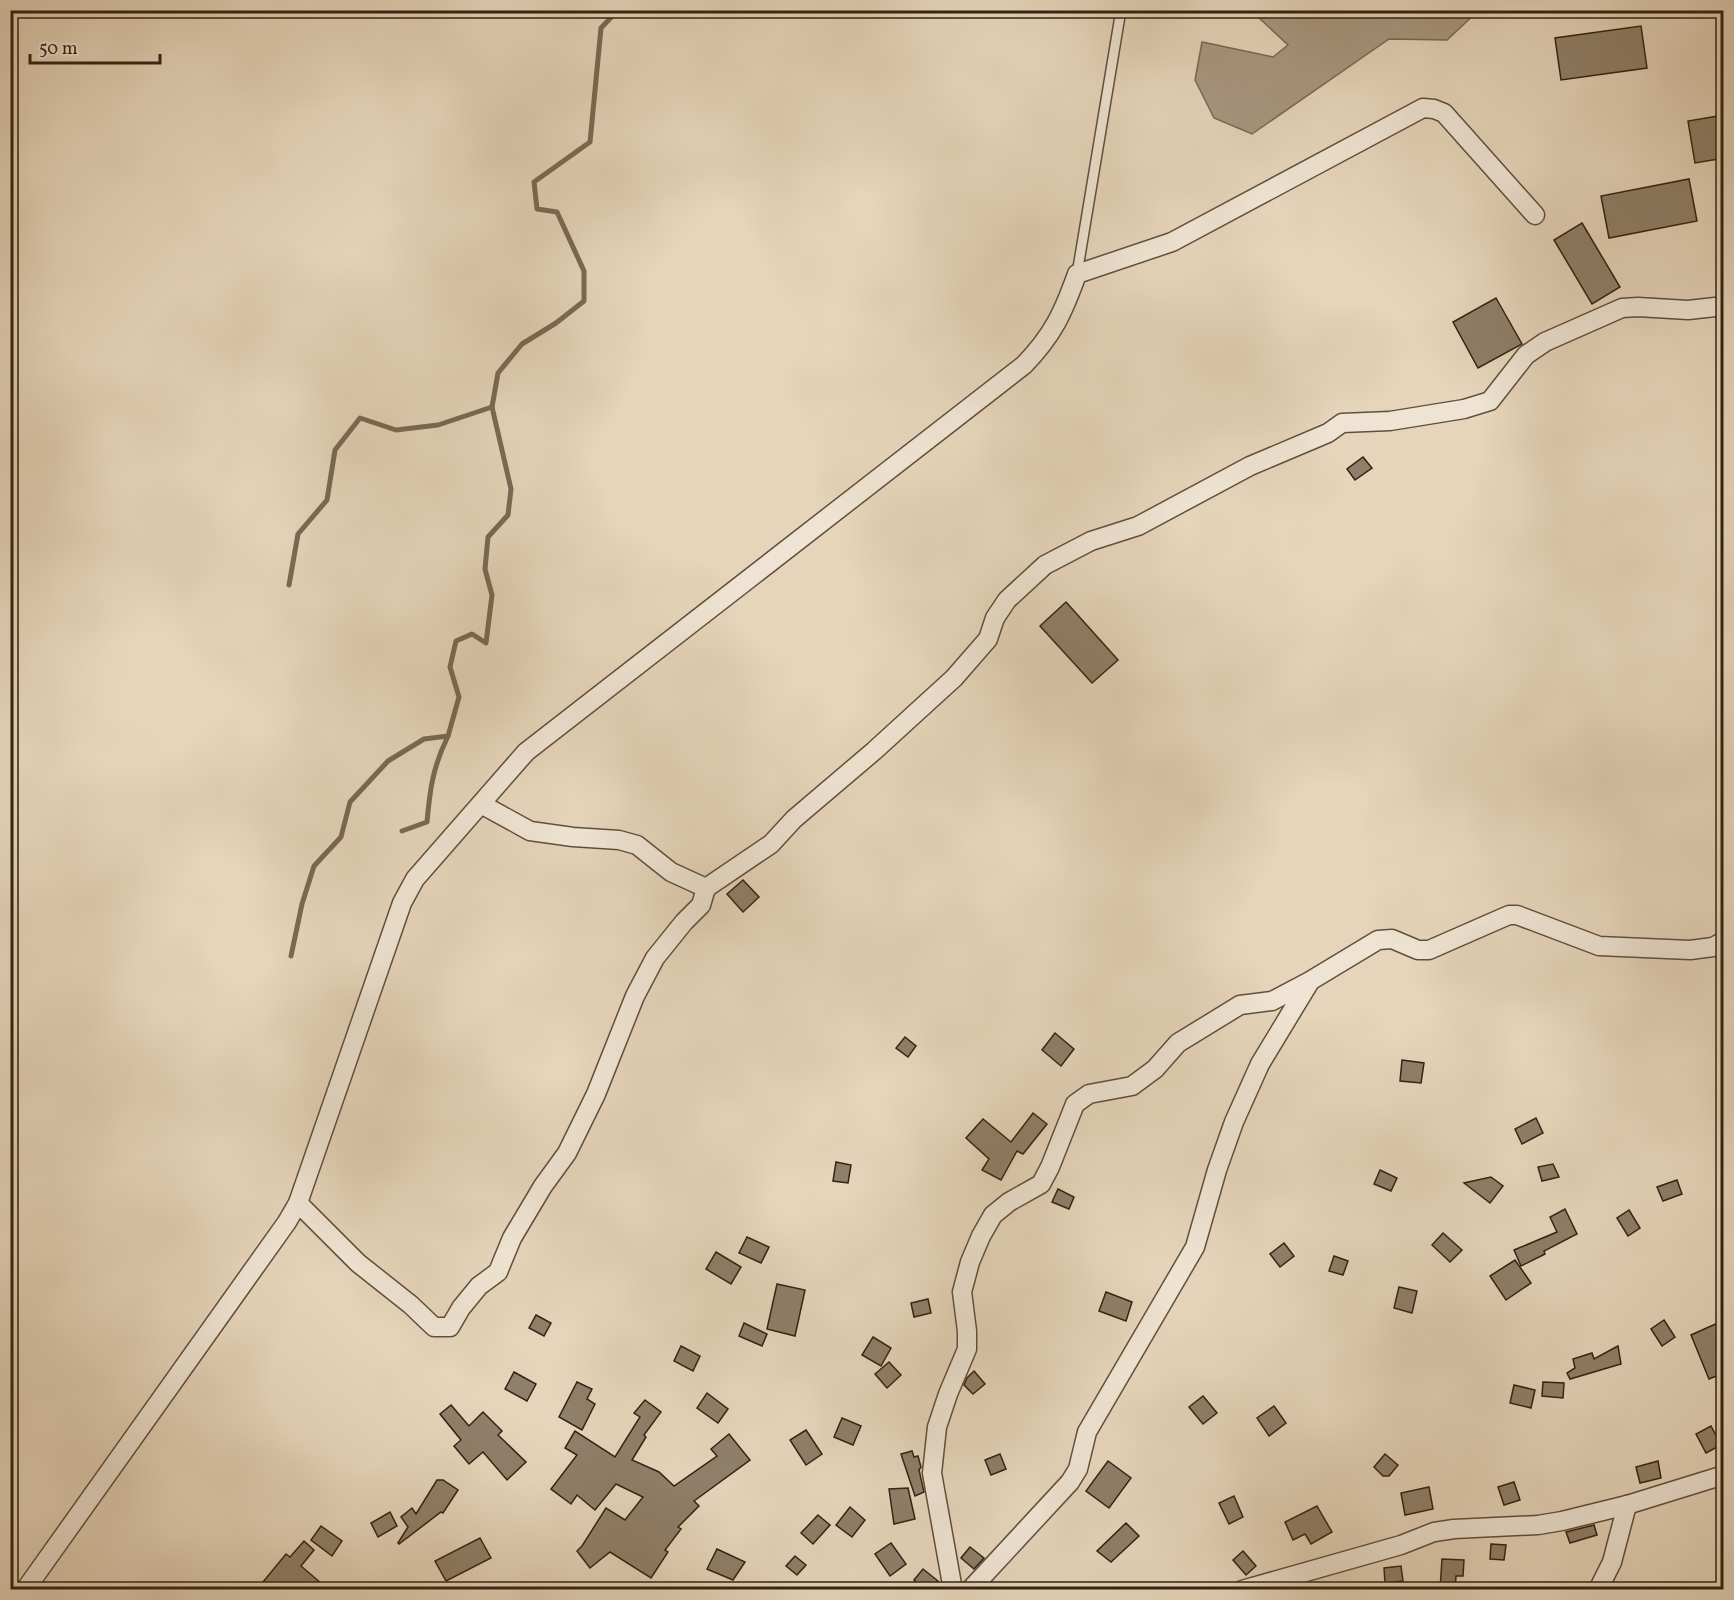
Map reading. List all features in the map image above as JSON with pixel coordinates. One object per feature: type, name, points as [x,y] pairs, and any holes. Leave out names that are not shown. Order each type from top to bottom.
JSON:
[{"type":"street","points":[[25,1590],[298,1203],[402,903],[415,879],[526,752],[1024,365],[1039,350],[1056,326],[1077,274],[1172,242],[1424,108],[1444,113],[1534,215]]},
{"type":"street","points":[[298,1203],[358,1263],[411,1305],[434,1328],[450,1327],[473,1293],[498,1272],[512,1238],[543,1186],[567,1153],[596,1094],[635,996],[655,958],[701,905],[706,888],[771,844],[794,819],[874,752],[954,678],[988,639],[995,618],[1007,600],[1046,565],[1091,541],[1138,526],[1250,466],[1328,433],[1342,423],[1390,421],[1464,409],[1490,401],[1526,355],[1545,342],[1622,308],[1688,310],[1724,306]]},
{"type":"street","points":[[481,804],[530,831],[619,840],[636,845],[671,872],[706,888]]},
{"type":"street","points":[[953,1590],[932,1473],[937,1427],[967,1349],[962,1292],[970,1262],[993,1215],[1009,1202],[1041,1184],[1075,1104],[1089,1094],[1132,1086],[1155,1069],[1178,1043],[1240,1005],[1272,1001],[1378,940],[1392,939],[1418,950],[1429,950],[1509,915],[1517,915],[1599,946],[1690,950],[1713,947],[1724,941]]},
{"type":"street","points":[[970,1590],[1070,1482],[1078,1469],[1087,1432],[1195,1247],[1216,1170],[1234,1122],[1260,1064],[1310,981]]},
{"type":"street","points":[[1242,1590],[1401,1545],[1434,1532],[1538,1525],[1627,1505],[1724,1475]]},
{"type":"street","points":[[1598,1590],[1612,1562],[1627,1505]]},
{"type":"lane","points":[[1077,274],[1121,10]]},
{"type":"shaded area","points":[[1264,10],[1478,11],[1447,40],[1389,39],[1252,134],[1214,118],[1195,80],[1202,42],[1273,57],[1288,45],[1256,15]]},
{"type":"building","points":[[1641,26],[1647,68],[1561,80],[1555,38]]},
{"type":"building","points":[[1724,115],[1724,158],[1695,163],[1688,121]]},
{"type":"building","points":[[1689,179],[1697,221],[1609,238],[1601,196]]},
{"type":"building","points":[[1582,223],[1620,287],[1592,304],[1554,240]]},
{"type":"building","points":[[1496,298],[1522,344],[1478,368],[1453,322]]},
{"type":"building","points":[[1363,457],[1372,468],[1355,480],[1347,469]]},
{"type":"building","points":[[1066,602],[1118,660],[1092,683],[1040,626]]},
{"type":"building","points":[[743,880],[759,897],[743,912],[727,894]]},
{"type":"building","points":[[1055,1033],[1074,1049],[1061,1066],[1042,1050]]},
{"type":"building","points":[[905,1037],[916,1046],[908,1057],[896,1048]]},
{"type":"building","points":[[1402,1060],[1424,1063],[1421,1083],[1400,1081]]},
{"type":"building","points":[[1033,1113],[1047,1124],[1023,1154],[1017,1151],[1001,1180],[982,1170],[989,1159],[966,1138],[983,1119],[1011,1142]]},
{"type":"building","points":[[1536,1118],[1543,1133],[1522,1144],[1515,1129]]},
{"type":"building","points":[[836,1162],[851,1165],[848,1183],[833,1181]]},
{"type":"building","points":[[1553,1164],[1559,1177],[1542,1181],[1538,1167]]},
{"type":"building","points":[[1380,1170],[1397,1178],[1391,1191],[1374,1184]]},
{"type":"building","points":[[1491,1177],[1503,1186],[1490,1203],[1464,1183]]},
{"type":"building","points":[[1677,1180],[1682,1194],[1663,1201],[1657,1187]]},
{"type":"building","points":[[1058,1189],[1074,1197],[1069,1209],[1052,1202]]},
{"type":"building","points":[[1565,1209],[1577,1234],[1521,1266],[1514,1250],[1557,1232],[1550,1217]]},
{"type":"building","points":[[1629,1210],[1640,1228],[1628,1236],[1617,1218]]},
{"type":"building","points":[[1443,1233],[1462,1250],[1450,1262],[1432,1245]]},
{"type":"building","points":[[747,1237],[769,1247],[761,1263],[739,1253]]},
{"type":"building","points":[[1284,1243],[1294,1256],[1280,1267],[1270,1254]]},
{"type":"building","points":[[716,1252],[741,1267],[731,1284],[706,1269]]},
{"type":"building","points":[[1334,1256],[1348,1261],[1343,1275],[1329,1271]]},
{"type":"building","points":[[1515,1260],[1531,1283],[1506,1300],[1490,1276]]},
{"type":"building","points":[[777,1284],[805,1290],[795,1336],[767,1329]]},
{"type":"building","points":[[1399,1287],[1417,1291],[1412,1313],[1394,1308]]},
{"type":"building","points":[[1106,1292],[1132,1302],[1126,1321],[1099,1311]]},
{"type":"building","points":[[928,1299],[931,1313],[914,1317],[911,1303]]},
{"type":"building","points":[[536,1315],[551,1323],[544,1336],[529,1328]]},
{"type":"building","points":[[1664,1320],[1675,1337],[1662,1346],[1651,1329]]},
{"type":"building","points":[[1720,1322],[1724,1333],[1724,1373],[1709,1379],[1691,1335]]},
{"type":"building","points":[[744,1323],[767,1334],[762,1346],[739,1336]]},
{"type":"building","points":[[873,1337],[891,1348],[881,1366],[862,1355]]},
{"type":"building","points":[[681,1346],[700,1356],[693,1371],[674,1361]]},
{"type":"building","points":[[1618,1346],[1621,1364],[1570,1379],[1567,1373],[1575,1368],[1573,1359],[1592,1353],[1594,1359]]},
{"type":"building","points":[[889,1362],[901,1375],[887,1388],[875,1374]]},
{"type":"building","points":[[974,1371],[985,1384],[973,1394],[964,1385]]},
{"type":"building","points":[[514,1372],[536,1384],[527,1401],[505,1389]]},
{"type":"building","points":[[577,1382],[592,1389],[587,1399],[595,1404],[582,1430],[559,1417]]},
{"type":"building","points":[[1543,1382],[1564,1383],[1563,1398],[1542,1396]]},
{"type":"building","points":[[1514,1385],[1535,1390],[1531,1408],[1510,1403]]},
{"type":"building","points":[[707,1393],[728,1409],[718,1423],[697,1408]]},
{"type":"building","points":[[1203,1396],[1217,1413],[1203,1424],[1189,1407]]},
{"type":"building","points":[[645,1400],[661,1412],[644,1435],[646,1437],[632,1460],[659,1472],[674,1486],[717,1456],[711,1449],[729,1434],[750,1460],[694,1501],[699,1506],[678,1527],[681,1529],[665,1550],[668,1552],[651,1578],[610,1552],[590,1568],[577,1551],[606,1508],[625,1520],[643,1497],[616,1484],[595,1510],[577,1495],[571,1504],[551,1489],[577,1455],[565,1448],[575,1431],[615,1457],[640,1417],[634,1413]]},
{"type":"building","points":[[451,1405],[469,1426],[483,1412],[502,1431],[498,1435],[526,1462],[507,1480],[483,1452],[469,1464],[454,1446],[461,1440],[440,1414]]},
{"type":"building","points":[[1274,1406],[1286,1423],[1269,1436],[1257,1418]]},
{"type":"building","points":[[842,1418],[861,1426],[853,1445],[834,1437]]},
{"type":"building","points":[[1711,1426],[1721,1445],[1706,1453],[1696,1434]]},
{"type":"building","points":[[806,1430],[822,1454],[806,1465],[790,1440]]},
{"type":"building","points":[[912,1451],[914,1457],[918,1456],[924,1492],[915,1496],[901,1454]]},
{"type":"building","points":[[1000,1454],[1006,1469],[991,1475],[985,1460]]},
{"type":"building","points":[[1385,1454],[1398,1465],[1389,1476],[1383,1476],[1374,1467]]},
{"type":"building","points":[[1108,1461],[1131,1478],[1109,1508],[1086,1491]]},
{"type":"building","points":[[1658,1461],[1661,1478],[1640,1483],[1636,1467]]},
{"type":"building","points":[[437,1480],[443,1480],[458,1490],[443,1513],[441,1512],[399,1544],[408,1527],[401,1517],[412,1508],[416,1514]]},
{"type":"building","points":[[1514,1482],[1520,1500],[1504,1505],[1498,1487]]},
{"type":"building","points":[[1429,1487],[1433,1509],[1405,1515],[1401,1493]]},
{"type":"building","points":[[908,1488],[915,1519],[894,1524],[889,1489]]},
{"type":"building","points":[[1234,1496],[1243,1517],[1229,1524],[1219,1503]]},
{"type":"building","points":[[1317,1506],[1332,1532],[1311,1544],[1305,1534],[1293,1540],[1285,1522]]},
{"type":"building","points":[[850,1507],[865,1520],[852,1537],[836,1525]]},
{"type":"building","points":[[390,1512],[397,1526],[378,1537],[371,1523]]},
{"type":"building","points":[[818,1515],[830,1525],[813,1544],[801,1533]]},
{"type":"building","points":[[1126,1523],[1139,1536],[1111,1562],[1097,1551]]},
{"type":"building","points":[[1594,1525],[1597,1535],[1570,1543],[1566,1532]]},
{"type":"building","points":[[321,1526],[342,1541],[332,1556],[311,1540]]},
{"type":"building","points":[[480,1538],[491,1558],[446,1581],[435,1561]]},
{"type":"building","points":[[304,1541],[314,1550],[301,1566],[329,1590],[272,1590],[263,1582],[286,1554],[290,1557]]},
{"type":"building","points":[[891,1543],[906,1564],[890,1576],[875,1554]]},
{"type":"building","points":[[1491,1544],[1506,1545],[1504,1560],[1490,1559]]},
{"type":"building","points":[[970,1547],[984,1558],[974,1569],[961,1558]]},
{"type":"building","points":[[717,1549],[745,1562],[733,1580],[707,1569]]},
{"type":"building","points":[[1243,1551],[1256,1566],[1246,1575],[1233,1560]]},
{"type":"building","points":[[795,1556],[806,1565],[797,1575],[786,1566]]},
{"type":"building","points":[[1442,1559],[1464,1560],[1463,1576],[1456,1576],[1455,1590],[1440,1590]]},
{"type":"building","points":[[1401,1566],[1403,1581],[1385,1583],[1384,1568]]},
{"type":"building","points":[[923,1569],[938,1581],[931,1590],[925,1590],[914,1580]]},
{"type":"waterway","points":[[291,956],[302,904],[314,866],[341,837],[350,802],[388,761],[424,739],[448,736],[459,697],[450,667],[456,641],[472,634],[486,643],[492,595],[485,569],[488,537],[508,515],[511,489],[492,407],[498,373],[522,344],[556,323],[584,301],[584,271],[557,212],[537,209],[534,182],[590,142],[601,28],[618,10]]},
{"type":"waterway","points":[[289,585],[298,534],[327,500],[335,450],[360,418],[396,430],[438,425],[492,407]]},
{"type":"waterway","points":[[402,831],[427,822],[433,778],[448,736]]}]
